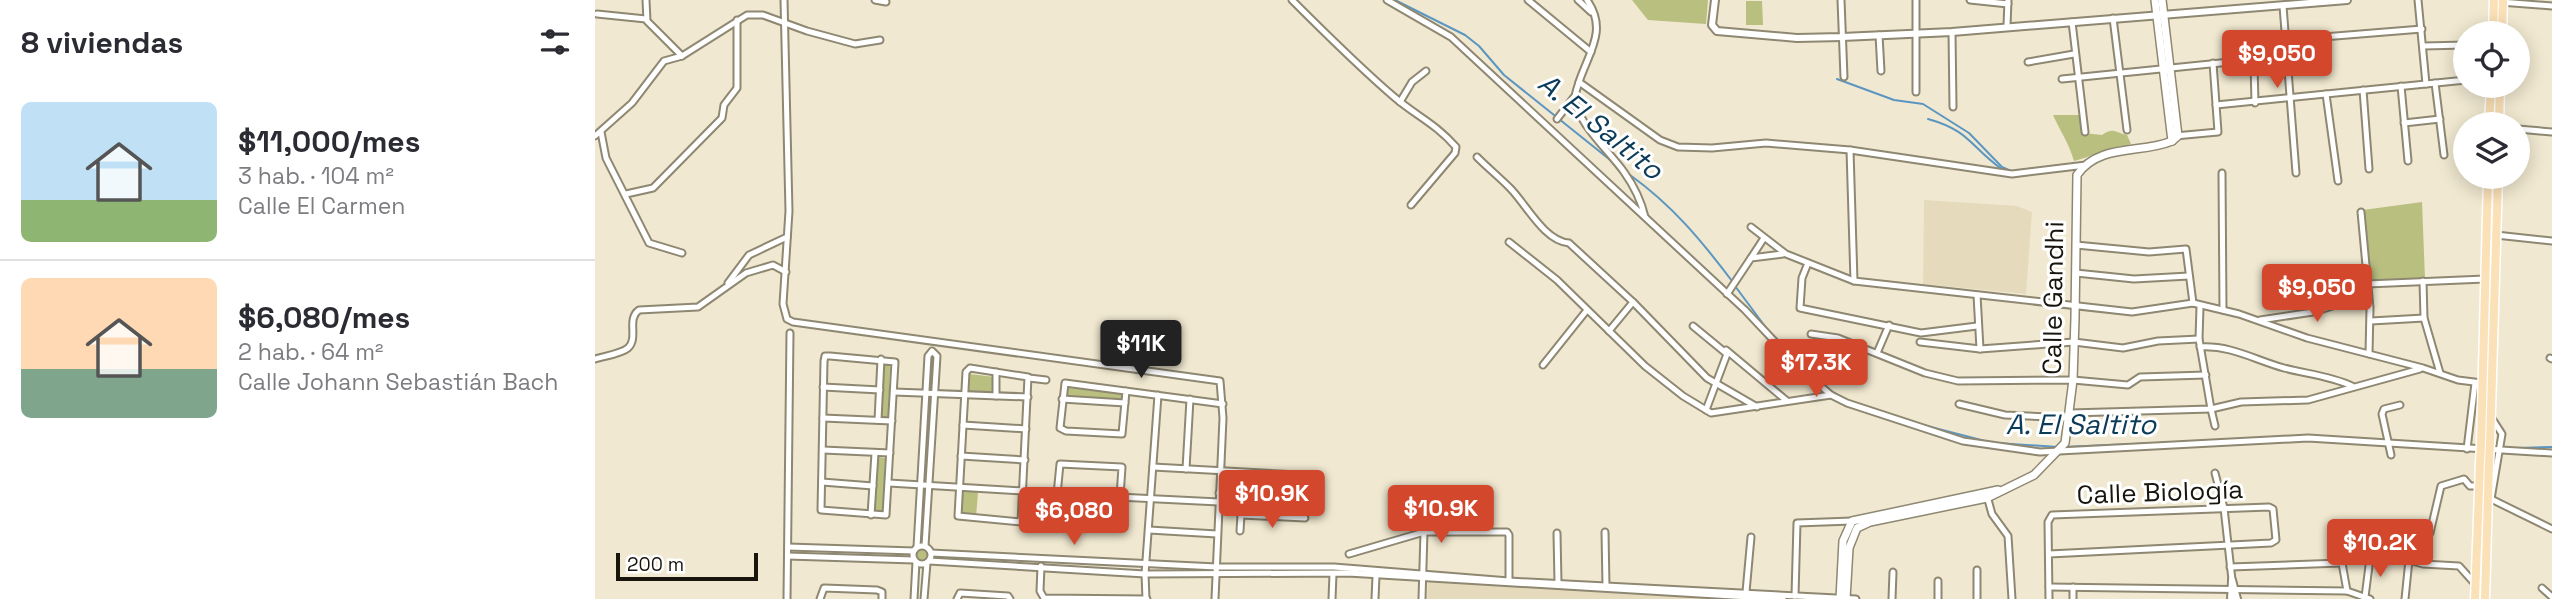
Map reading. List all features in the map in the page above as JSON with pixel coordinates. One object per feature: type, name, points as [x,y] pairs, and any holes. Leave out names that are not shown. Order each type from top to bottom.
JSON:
[{"type":"main road","points":[[2086,165],[2117,151],[2174,138],[2160,14],[2155,0]]},
{"type":"main road","points":[[2160,14],[2162,0]]},
{"type":"main road","points":[[2495,21],[2498,1]]},
{"type":"main road","points":[[2498,1],[2500,21]]},
{"type":"main road","name":"Calle Gandhi","points":[[1843,598],[1849,548],[1857,528],[1870,522],[1986,495],[2034,475],[2065,443],[2073,380],[2076,180],[2086,165]]},
{"type":"main road","points":[[2485,599],[2490,499],[2478,383],[2488,189]]},
{"type":"main road","points":[[2485,444],[2491,417],[2498,189]]},
{"type":"main road","points":[[2476,599],[2480,486],[2485,462]]},
{"type":"main road","name":"Calle Gandhi","points":[[1852,521],[1986,495]]},
{"type":"main road","points":[[1843,598],[1843,541],[1852,521]]},
{"type":"street","points":[[646,0],[646,19]]},
{"type":"street","points":[[784,0],[789,211],[784,310],[787,319],[793,322],[1059,357],[1114,369],[1215,379],[1223,386],[1215,599]]},
{"type":"street","points":[[875,0],[886,2]]},
{"type":"street","points":[[1292,0],[1348,56],[1400,102],[1436,125],[1457,150],[1411,205]]},
{"type":"street","points":[[1387,0],[1451,37],[1727,294],[1831,395],[1862,410],[1963,441],[2056,453],[2308,438],[2390,441],[2500,452],[2552,453]]},
{"type":"street","points":[[1528,0],[1591,52]]},
{"type":"street","points":[[1578,0],[1593,13]]},
{"type":"street","points":[[1557,119],[1574,97],[1598,37],[1587,0]]},
{"type":"street","points":[[1715,0],[1712,22],[1717,31],[1797,38],[1952,32],[2252,4],[2284,6],[2347,0]]},
{"type":"street","points":[[1841,0],[1844,77]]},
{"type":"street","points":[[1916,0],[1916,92]]},
{"type":"street","points":[[1970,0],[2008,2],[2007,26]]},
{"type":"street","points":[[2418,0],[2426,84]]},
{"type":"street","points":[[2498,1],[2552,6]]},
{"type":"street","points":[[2284,6],[2296,173]]},
{"type":"street","points":[[597,14],[646,19],[682,56]]},
{"type":"street","points":[[682,253],[649,243],[606,158],[598,134],[632,103],[664,61],[682,56],[737,20],[757,14],[855,44],[880,40]]},
{"type":"street","points":[[2113,18],[2127,130]]},
{"type":"street","points":[[626,194],[653,188],[722,118],[724,105],[737,88],[737,20]]},
{"type":"street","points":[[2072,22],[2085,132]]},
{"type":"street","points":[[2286,40],[2422,29]]},
{"type":"street","points":[[1952,32],[1953,107]]},
{"type":"street","points":[[1879,35],[1881,71]]},
{"type":"street","points":[[2423,46],[2453,45]]},
{"type":"street","points":[[2028,62],[2074,54]]},
{"type":"street","points":[[2062,79],[2166,67],[2252,61],[2255,103]]},
{"type":"street","points":[[2174,138],[2218,132],[2213,64]]},
{"type":"street","points":[[1400,102],[1412,82],[1426,71]]},
{"type":"street","points":[[2216,105],[2453,81]]},
{"type":"street","points":[[1579,82],[1672,146],[1712,148],[1766,143],[1850,150],[2012,174],[2086,165]]},
{"type":"street","points":[[2435,83],[2444,155]]},
{"type":"street","points":[[2401,86],[2407,161]]},
{"type":"street","points":[[2363,90],[2369,169]]},
{"type":"street","points":[[2326,94],[2338,181]]},
{"type":"street","points":[[1574,97],[1590,129],[1641,199],[1645,217]]},
{"type":"street","points":[[2404,123],[2440,119]]},
{"type":"street","points":[[2530,130],[2552,132]]},
{"type":"street","points":[[1850,150],[1854,281]]},
{"type":"street","points":[[1477,158],[1511,188],[1543,227],[1562,243],[1569,243],[1716,384],[1758,407]]},
{"type":"street","points":[[2222,173],[2223,310]]},
{"type":"street","points":[[2361,212],[2371,321],[2369,354]]},
{"type":"street","points":[[1751,228],[1786,254],[1854,281],[2132,312],[2193,303],[2478,383],[2467,449]]},
{"type":"street","points":[[2496,235],[2552,242]]},
{"type":"street","points":[[726,286],[749,255],[787,237]]},
{"type":"street","points":[[1727,294],[1764,238]]},
{"type":"street","points":[[1509,242],[1667,385],[1706,410],[1718,414],[1831,395]]},
{"type":"street","points":[[2076,246],[2149,252],[2186,249],[2193,303]]},
{"type":"street","points":[[1751,258],[1786,254]]},
{"type":"street","points":[[1808,262],[1803,278],[1800,308],[1921,333],[1977,326]]},
{"type":"street","points":[[595,359],[628,348],[632,343],[634,313],[690,310],[726,286],[768,265],[776,265],[786,272]]},
{"type":"street","points":[[2076,273],[2134,279],[2189,276]]},
{"type":"street","points":[[2367,284],[2485,279]]},
{"type":"street","points":[[2423,281],[2424,318],[2440,373]]},
{"type":"street","points":[[1977,295],[1980,349]]},
{"type":"street","points":[[2257,321],[2313,312],[2368,295]]},
{"type":"street","points":[[1609,331],[1633,302]]},
{"type":"street","points":[[2200,307],[2200,348],[2215,426]]},
{"type":"street","points":[[1543,365],[1587,310]]},
{"type":"street","points":[[2371,321],[2424,318]]},
{"type":"street","points":[[1877,353],[1889,325]]},
{"type":"street","points":[[1693,326],[1727,354],[1706,410]]},
{"type":"street","points":[[787,599],[790,333]]},
{"type":"street","points":[[1811,334],[1838,338],[1925,373],[1958,381],[2073,380],[2128,385],[2140,377],[2206,375]]},
{"type":"street","points":[[1920,342],[1980,349],[2074,342],[2123,348],[2158,341],[2199,339]]},
{"type":"street","points":[[1719,343],[1787,401]]},
{"type":"street","points":[[2200,348],[2229,348],[2280,367],[2352,386]]},
{"type":"street","points":[[914,599],[927,356],[932,351],[937,356],[925,546],[931,553],[1217,567],[1334,567],[1423,577],[1783,599]]},
{"type":"street","points":[[826,356],[895,362],[887,514],[822,512],[823,387],[826,356]]},
{"type":"street","points":[[879,420],[881,359]]},
{"type":"street","points":[[1959,404],[1991,413],[2069,416],[2211,409],[2241,402],[2308,400],[2423,368]]},
{"type":"street","points":[[1028,378],[1021,522],[967,520],[958,516],[967,369],[1046,380]]},
{"type":"street","points":[[996,372],[996,396]]},
{"type":"street","points":[[1126,391],[1123,433],[1062,429],[1064,383],[1190,399],[1223,404]]},
{"type":"street","points":[[823,387],[880,390]]},
{"type":"street","points":[[894,392],[1028,397]]},
{"type":"street","points":[[1041,559],[1042,597],[1147,599],[1145,574],[1158,395]]},
{"type":"street","points":[[1062,399],[1125,403]]},
{"type":"street","points":[[1186,469],[1190,399]]},
{"type":"street","points":[[2391,455],[2382,411],[2400,405]]},
{"type":"street","points":[[2491,417],[2502,434],[2490,499],[2552,529]]},
{"type":"street","points":[[823,418],[892,421]]},
{"type":"street","points":[[963,425],[1027,429]]},
{"type":"street","points":[[823,450],[890,453]]},
{"type":"street","points":[[871,515],[875,453]]},
{"type":"street","points":[[961,456],[1025,460]]},
{"type":"street","points":[[1059,464],[1120,466],[1121,498],[1117,527],[1062,526],[1055,520],[1059,464]]},
{"type":"street","points":[[1153,467],[1317,476]]},
{"type":"street","points":[[2215,473],[2224,508],[2227,547],[2237,599]]},
{"type":"street","points":[[2430,533],[2441,486],[2464,479],[2470,486],[2480,486]]},
{"type":"street","points":[[822,482],[873,486]]},
{"type":"street","points":[[889,483],[1023,491]]},
{"type":"street","points":[[1240,531],[1243,483]]},
{"type":"street","points":[[1056,494],[1151,500],[1306,495]]},
{"type":"street","points":[[1986,495],[1992,514],[2008,536],[2012,599]]},
{"type":"street","name":"Calle Biología","points":[[2049,554],[2048,520],[2055,515],[2271,508],[2277,528],[2275,542],[2227,547]]},
{"type":"street","points":[[1241,515],[1305,518]]},
{"type":"street","points":[[1795,596],[1797,523],[1852,521]]},
{"type":"street","points":[[2347,590],[2337,535],[2343,528],[2362,531],[2405,552],[2409,559],[2405,599]]},
{"type":"street","points":[[1149,530],[1217,534]]},
{"type":"street","points":[[1349,554],[1424,532],[1508,532],[1509,581]]},
{"type":"street","points":[[1422,599],[1424,532]]},
{"type":"street","points":[[1605,532],[1606,586]]},
{"type":"street","points":[[1557,533],[1557,583]]},
{"type":"street","points":[[1747,592],[1751,537]]},
{"type":"street","points":[[788,547],[915,549],[925,546]]},
{"type":"street","points":[[2049,599],[2049,554],[2227,547]]},
{"type":"street","points":[[924,599],[931,553]]},
{"type":"street","points":[[789,556],[1145,574],[1423,577],[1856,599]]},
{"type":"street","points":[[2049,587],[2347,590],[2368,598],[2370,558]]},
{"type":"street","points":[[2409,559],[2423,564],[2459,566],[2476,585]]},
{"type":"street","points":[[2230,567],[2341,563]]},
{"type":"street","points":[[1977,570],[1977,599]]},
{"type":"street","points":[[1892,599],[1893,572]]},
{"type":"street","points":[[1332,599],[1333,574]]},
{"type":"street","points":[[1375,599],[1376,576]]},
{"type":"street","points":[[1938,581],[1938,599]]},
{"type":"street","points":[[2073,587],[2073,599]]},
{"type":"street","points":[[820,599],[824,588],[879,590],[882,599]]},
{"type":"street","points":[[2231,599],[2234,588]]},
{"type":"street","points":[[2542,588],[2552,597]]},
{"type":"street","points":[[854,590],[854,599]]},
{"type":"street","points":[[2276,590],[2277,599]]},
{"type":"street","points":[[957,599],[959,593],[1008,596],[1010,599]]},
{"type":"shaded area","points":[[1924,200],[2017,206],[2032,212],[2026,294],[1923,284]]},
{"type":"shaded area","points":[[1428,580],[1784,599],[1427,599]]},
{"type":"green space","points":[[1632,0],[1708,0],[1706,24],[1648,20]]},
{"type":"green space","points":[[1746,1],[1762,1],[1763,25],[1746,25]]},
{"type":"green space","points":[[2053,115],[2082,115],[2083,133],[2102,135],[2114,131],[2127,135],[2131,144],[2074,161]]},
{"type":"green space","points":[[2422,202],[2425,279],[2370,282],[2363,210]]},
{"type":"green space","points":[[883,364],[890,365],[888,420],[880,419]]},
{"type":"green space","points":[[969,374],[995,377],[994,395],[968,394]]},
{"type":"green space","points":[[1065,387],[1122,394],[1121,402],[1065,397]]},
{"type":"green space","points":[[878,457],[885,458],[883,515],[874,514]]},
{"type":"green space","points":[[962,491],[978,492],[976,517],[960,516]]},
{"type":"green space","points":[[1099,501],[1113,502],[1113,526],[1097,526]]},
{"type":"green space","points":[[922,546],[928,549],[931,555],[928,561],[922,564],[916,561],[913,555],[916,549]]},
{"type":"waterway","name":"A. El Saltito","points":[[1395,0],[1465,35],[1479,46],[1504,75],[1614,163]]},
{"type":"waterway","points":[[1837,79],[1894,100],[1923,104],[1969,133],[2002,167],[2013,172]]},
{"type":"waterway","points":[[1928,119],[1962,134],[2003,170]]},
{"type":"waterway","name":"A. El Saltito","points":[[1630,175],[1659,198],[1685,224],[1732,281]]},
{"type":"waterway","name":"A. El Saltito","points":[[1735,286],[1767,329]]},
{"type":"waterway","name":"A. El Saltito","points":[[1828,389],[1841,397]]},
{"type":"waterway","name":"A. El Saltito","points":[[1919,424],[1985,441]]},
{"type":"waterway","name":"A. El Saltito","points":[[2329,437],[2474,446]]},
{"type":"waterway","name":"A. El Saltito","points":[[2063,447],[2226,440]]},
{"type":"waterway","name":"A. El Saltito","points":[[1997,443],[2058,447]]},
{"type":"waterway","name":"A. El Saltito","points":[[2518,448],[2552,447]]}]
